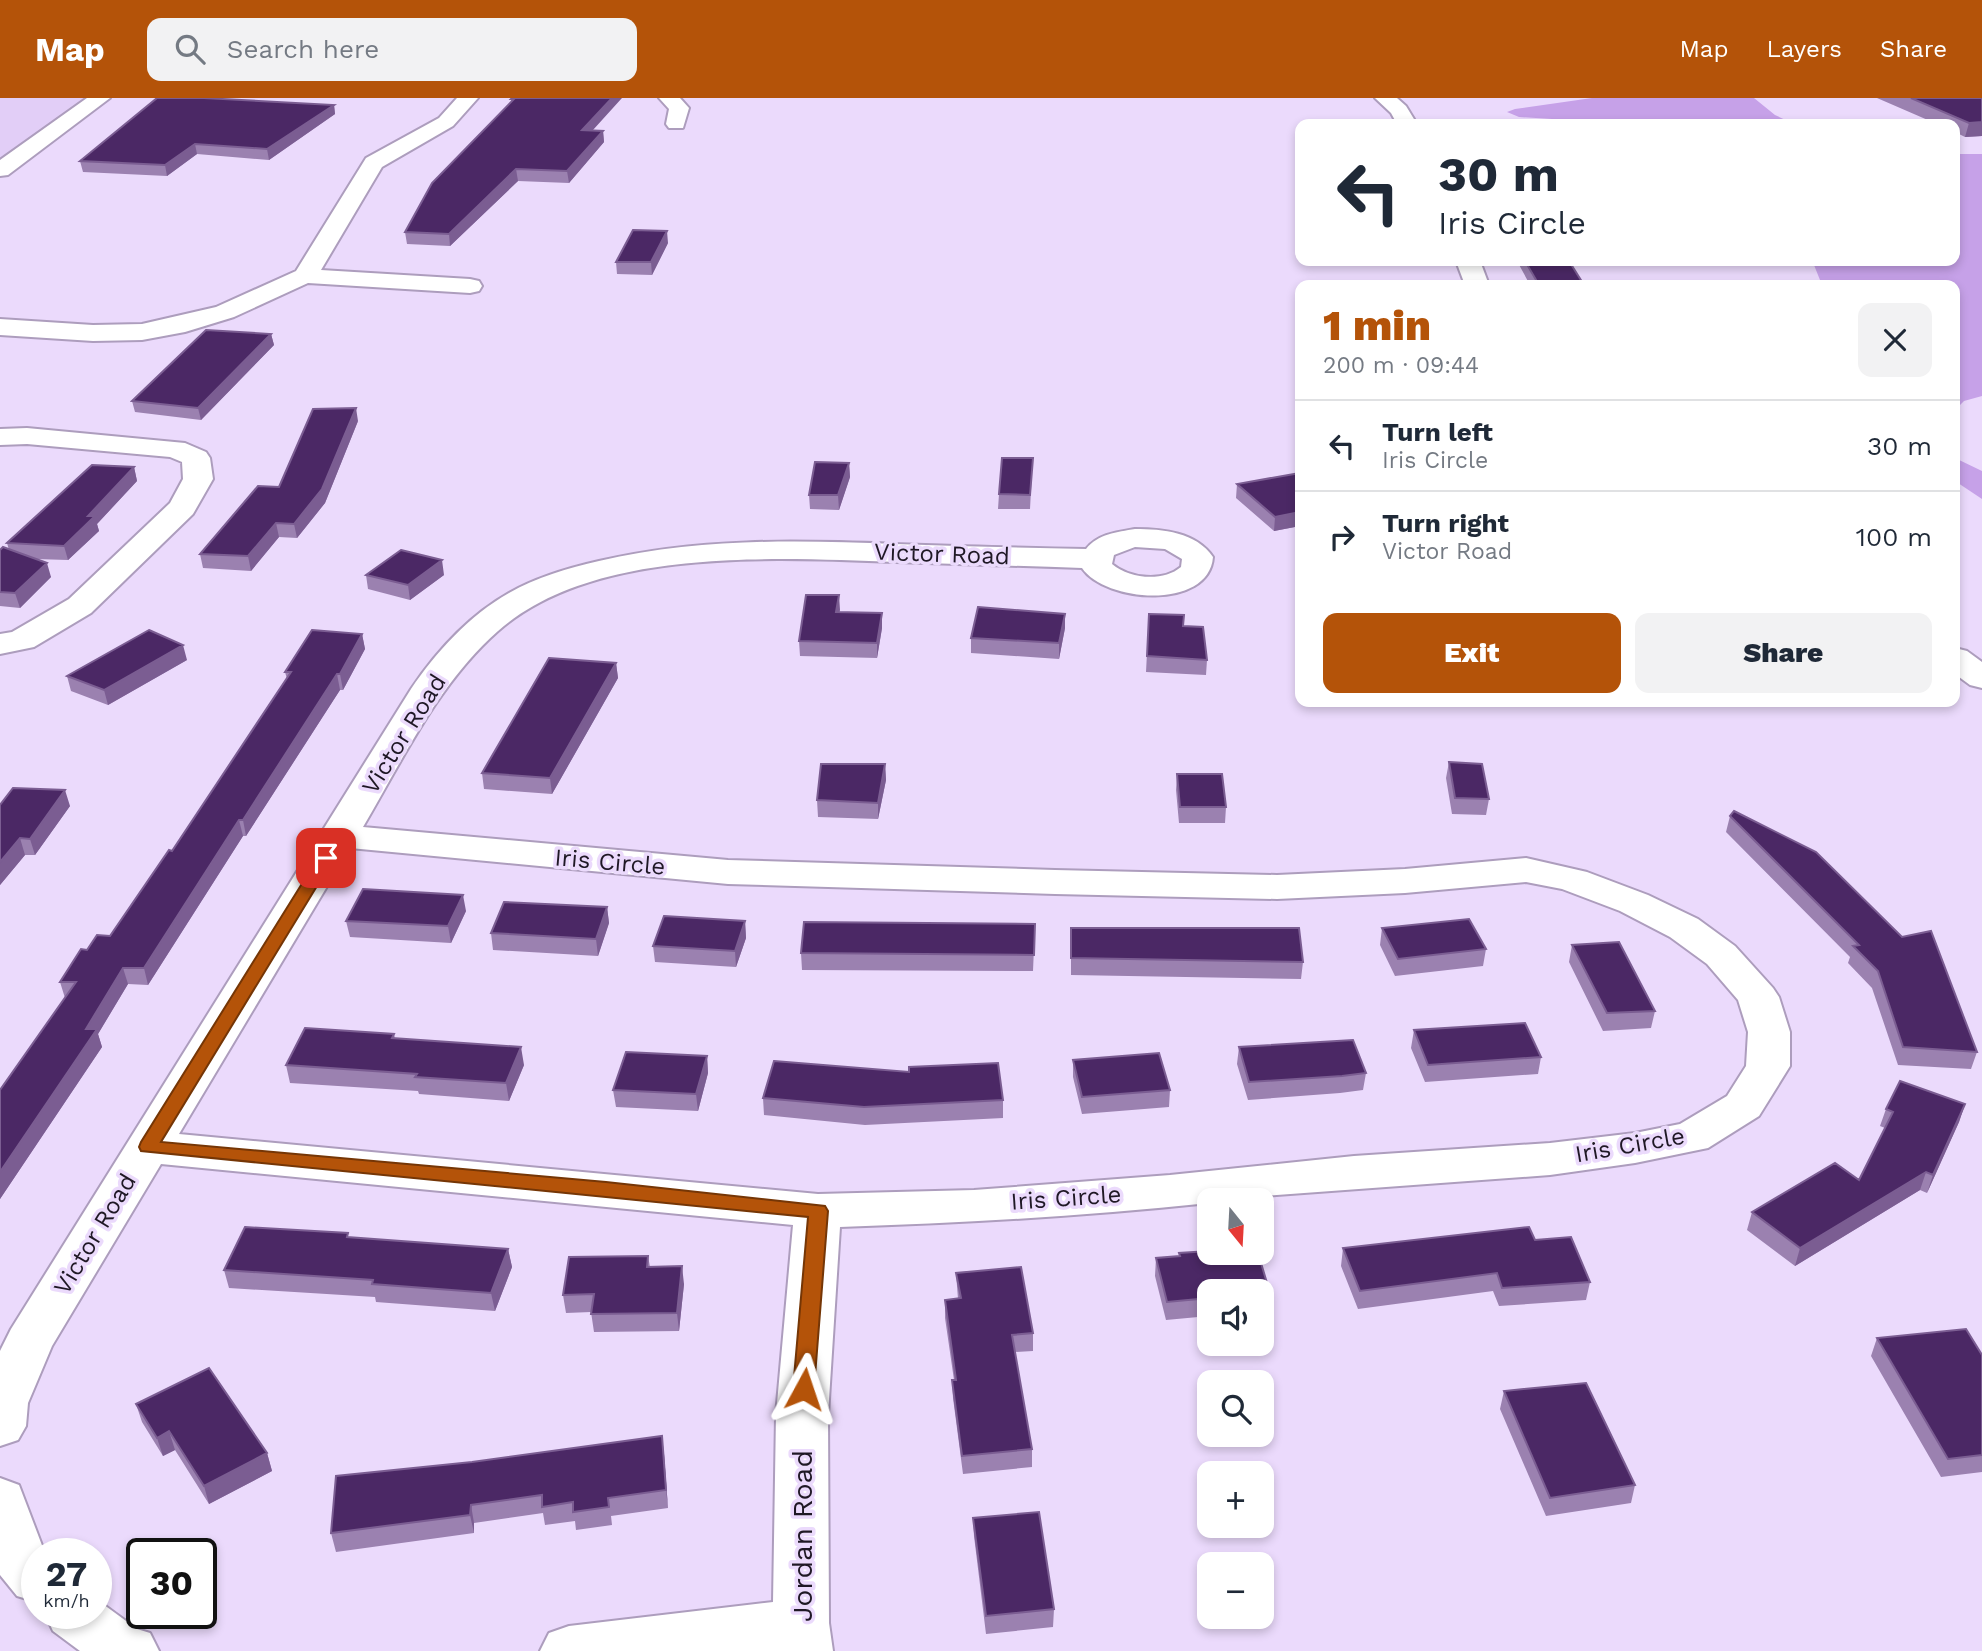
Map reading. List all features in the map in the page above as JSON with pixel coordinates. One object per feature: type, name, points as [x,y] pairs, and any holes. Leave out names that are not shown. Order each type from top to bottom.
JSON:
[{"type":"street","points":[[0,170],[100,98]]},
{"type":"street","points":[[305,276],[374,163],[446,122],[468,98]]},
{"type":"street","points":[[669,98],[679,108],[676,124]]},
{"type":"street","points":[[1385,98],[1399,110],[1404,119]]},
{"type":"street","points":[[0,327],[93,333],[142,332],[186,324],[225,312],[305,276],[470,286]]},
{"type":"street","points":[[0,437],[27,436],[175,449],[196,458],[198,479],[183,508],[80,606],[22,640],[0,644]]},
{"type":"street","name":"Victor Road","points":[[0,1426],[2,1403],[29,1342],[428,689],[458,651],[512,605],[565,580],[646,559],[698,552],[826,551],[1096,559]]},
{"type":"street","points":[[1960,662],[1982,678]]},
{"type":"street","name":"Iris Circle","points":[[148,1147],[606,1188],[818,1211],[974,1206],[1144,1193],[1354,1172],[1550,1159],[1646,1146],[1692,1137],[1743,1105],[1768,1066],[1769,1032],[1758,997],[1721,955],[1684,928],[1609,894],[1573,880],[1526,870],[1405,881],[1277,887],[1055,882],[728,872],[340,836]]},
{"type":"street","name":"Jordan Road","points":[[803,1637],[802,1415],[818,1211]]},
{"type":"street","points":[[0,1500],[21,1561]]},
{"type":"street","points":[[93,1629],[118,1647],[130,1651]]},
{"type":"street","points":[[569,1651],[803,1637]]},
{"type":"shaded area","points":[[0,98],[86,98],[0,160]]},
{"type":"shaded area","points":[[1592,98],[1754,98],[1783,119],[1551,119],[1519,117],[1507,112]]},
{"type":"shaded area","points":[[1960,154],[1982,154],[1982,396],[1964,401],[1960,405],[1960,280],[1820,280],[1814,266],[1960,266]]},
{"type":"shaded area","points":[[1960,460],[1982,471],[1982,499],[1960,484]]},
{"type":"building","points":[[157,98],[334,105],[267,149],[195,144],[165,165],[80,161]]},
{"type":"building","points":[[512,98],[612,98],[582,130],[603,131],[567,171],[516,169],[449,234],[405,232],[432,183],[514,99]]},
{"type":"building","points":[[1911,98],[1982,98],[1982,122],[1969,123]]},
{"type":"building","points":[[633,230],[667,231],[651,262],[616,262]]},
{"type":"building","points":[[1528,266],[1572,266],[1581,280],[1536,280]]},
{"type":"building","points":[[206,330],[271,334],[198,408],[132,401]]},
{"type":"building","points":[[356,408],[322,489],[294,524],[276,523],[248,556],[200,554],[258,486],[279,487],[313,409]]},
{"type":"building","points":[[1002,458],[1033,458],[1030,495],[999,494]]},
{"type":"building","points":[[815,462],[849,463],[838,495],[809,495]]},
{"type":"building","points":[[92,465],[134,467],[88,516],[95,516],[64,546],[7,543]]},
{"type":"building","points":[[1295,474],[1295,513],[1275,517],[1237,484]]},
{"type":"building","points":[[3,547],[47,563],[15,593],[0,592],[0,550]]},
{"type":"building","points":[[401,550],[442,560],[408,585],[366,575]]},
{"type":"building","points":[[806,595],[839,595],[836,612],[882,613],[877,643],[799,641]]},
{"type":"building","points":[[978,607],[1065,614],[1059,643],[971,638]]},
{"type":"building","points":[[1149,614],[1184,615],[1183,626],[1203,627],[1207,660],[1147,656]]},
{"type":"building","points":[[149,630],[183,645],[104,690],[67,676]]},
{"type":"building","points":[[312,630],[362,634],[340,674],[337,674],[243,820],[239,820],[144,968],[123,968],[86,1029],[97,1029],[0,1172],[0,1090],[76,982],[60,982],[81,949],[87,950],[97,935],[110,936],[169,850],[172,851],[291,672],[285,672]]},
{"type":"building","points":[[549,658],[616,663],[550,778],[482,773]]},
{"type":"building","points":[[1449,762],[1482,764],[1489,799],[1455,798]]},
{"type":"building","points":[[821,764],[885,764],[878,803],[817,800]]},
{"type":"building","points":[[1177,774],[1222,774],[1226,807],[1180,807]]},
{"type":"building","points":[[13,788],[65,790],[30,839],[20,838],[0,862],[0,805]]},
{"type":"building","points":[[1734,811],[1816,852],[1902,937],[1931,931],[1977,1052],[1903,1047],[1878,971],[1853,946],[1859,945],[1730,816]]},
{"type":"building","points":[[363,889],[463,895],[448,926],[346,921]]},
{"type":"building","points":[[504,902],[607,907],[596,939],[491,933]]},
{"type":"building","points":[[664,916],[745,921],[735,951],[653,946]]},
{"type":"building","points":[[1469,919],[1486,949],[1398,959],[1382,928]]},
{"type":"building","points":[[804,922],[1035,924],[1034,955],[801,953]]},
{"type":"building","points":[[1071,928],[1299,928],[1303,962],[1071,958]]},
{"type":"building","points":[[1619,942],[1655,1011],[1607,1013],[1572,945]]},
{"type":"building","points":[[1525,1023],[1541,1057],[1428,1065],[1414,1030]]},
{"type":"building","points":[[305,1028],[394,1034],[392,1038],[521,1047],[506,1083],[286,1065]]},
{"type":"building","points":[[1353,1040],[1366,1073],[1249,1082],[1239,1047]]},
{"type":"building","points":[[626,1052],[707,1056],[696,1094],[613,1090]]},
{"type":"building","points":[[1159,1053],[1170,1090],[1082,1097],[1073,1060]]},
{"type":"building","points":[[774,1061],[909,1072],[909,1067],[998,1063],[1003,1100],[864,1107],[763,1098]]},
{"type":"building","points":[[1900,1081],[1965,1104],[1933,1175],[1926,1172],[1800,1248],[1752,1212],[1835,1163],[1859,1180],[1893,1112],[1886,1109]]},
{"type":"building","points":[[245,1227],[348,1233],[347,1237],[508,1249],[491,1293],[372,1284],[373,1280],[224,1270]]},
{"type":"building","points":[[1529,1227],[1535,1240],[1571,1237],[1590,1282],[1502,1288],[1497,1273],[1360,1291],[1343,1248]]},
{"type":"building","points":[[1197,1252],[1197,1265],[1262,1265],[1266,1279],[1197,1279],[1197,1299],[1167,1302],[1156,1258],[1180,1256],[1179,1253]]},
{"type":"building","points":[[648,1256],[647,1267],[682,1266],[677,1313],[591,1314],[594,1294],[563,1295],[569,1257]]},
{"type":"building","points":[[1021,1267],[1033,1333],[1012,1335],[1032,1449],[962,1456],[952,1380],[956,1380],[945,1300],[961,1298],[956,1273]]},
{"type":"building","points":[[1966,1329],[1982,1355],[1982,1455],[1948,1459],[1877,1338]]},
{"type":"building","points":[[209,1368],[267,1453],[204,1486],[169,1431],[157,1438],[136,1404]]},
{"type":"building","points":[[1586,1383],[1635,1485],[1550,1498],[1504,1391]]},
{"type":"building","points":[[662,1436],[666,1490],[608,1498],[609,1507],[573,1512],[573,1502],[542,1507],[542,1495],[471,1505],[470,1515],[331,1533],[336,1476],[472,1462]]},
{"type":"building","points":[[1039,1512],[1054,1609],[986,1616],[973,1518]]},
{"type":"route","points":[[326,858],[148,1147],[606,1188],[818,1211],[804,1389]]}]
